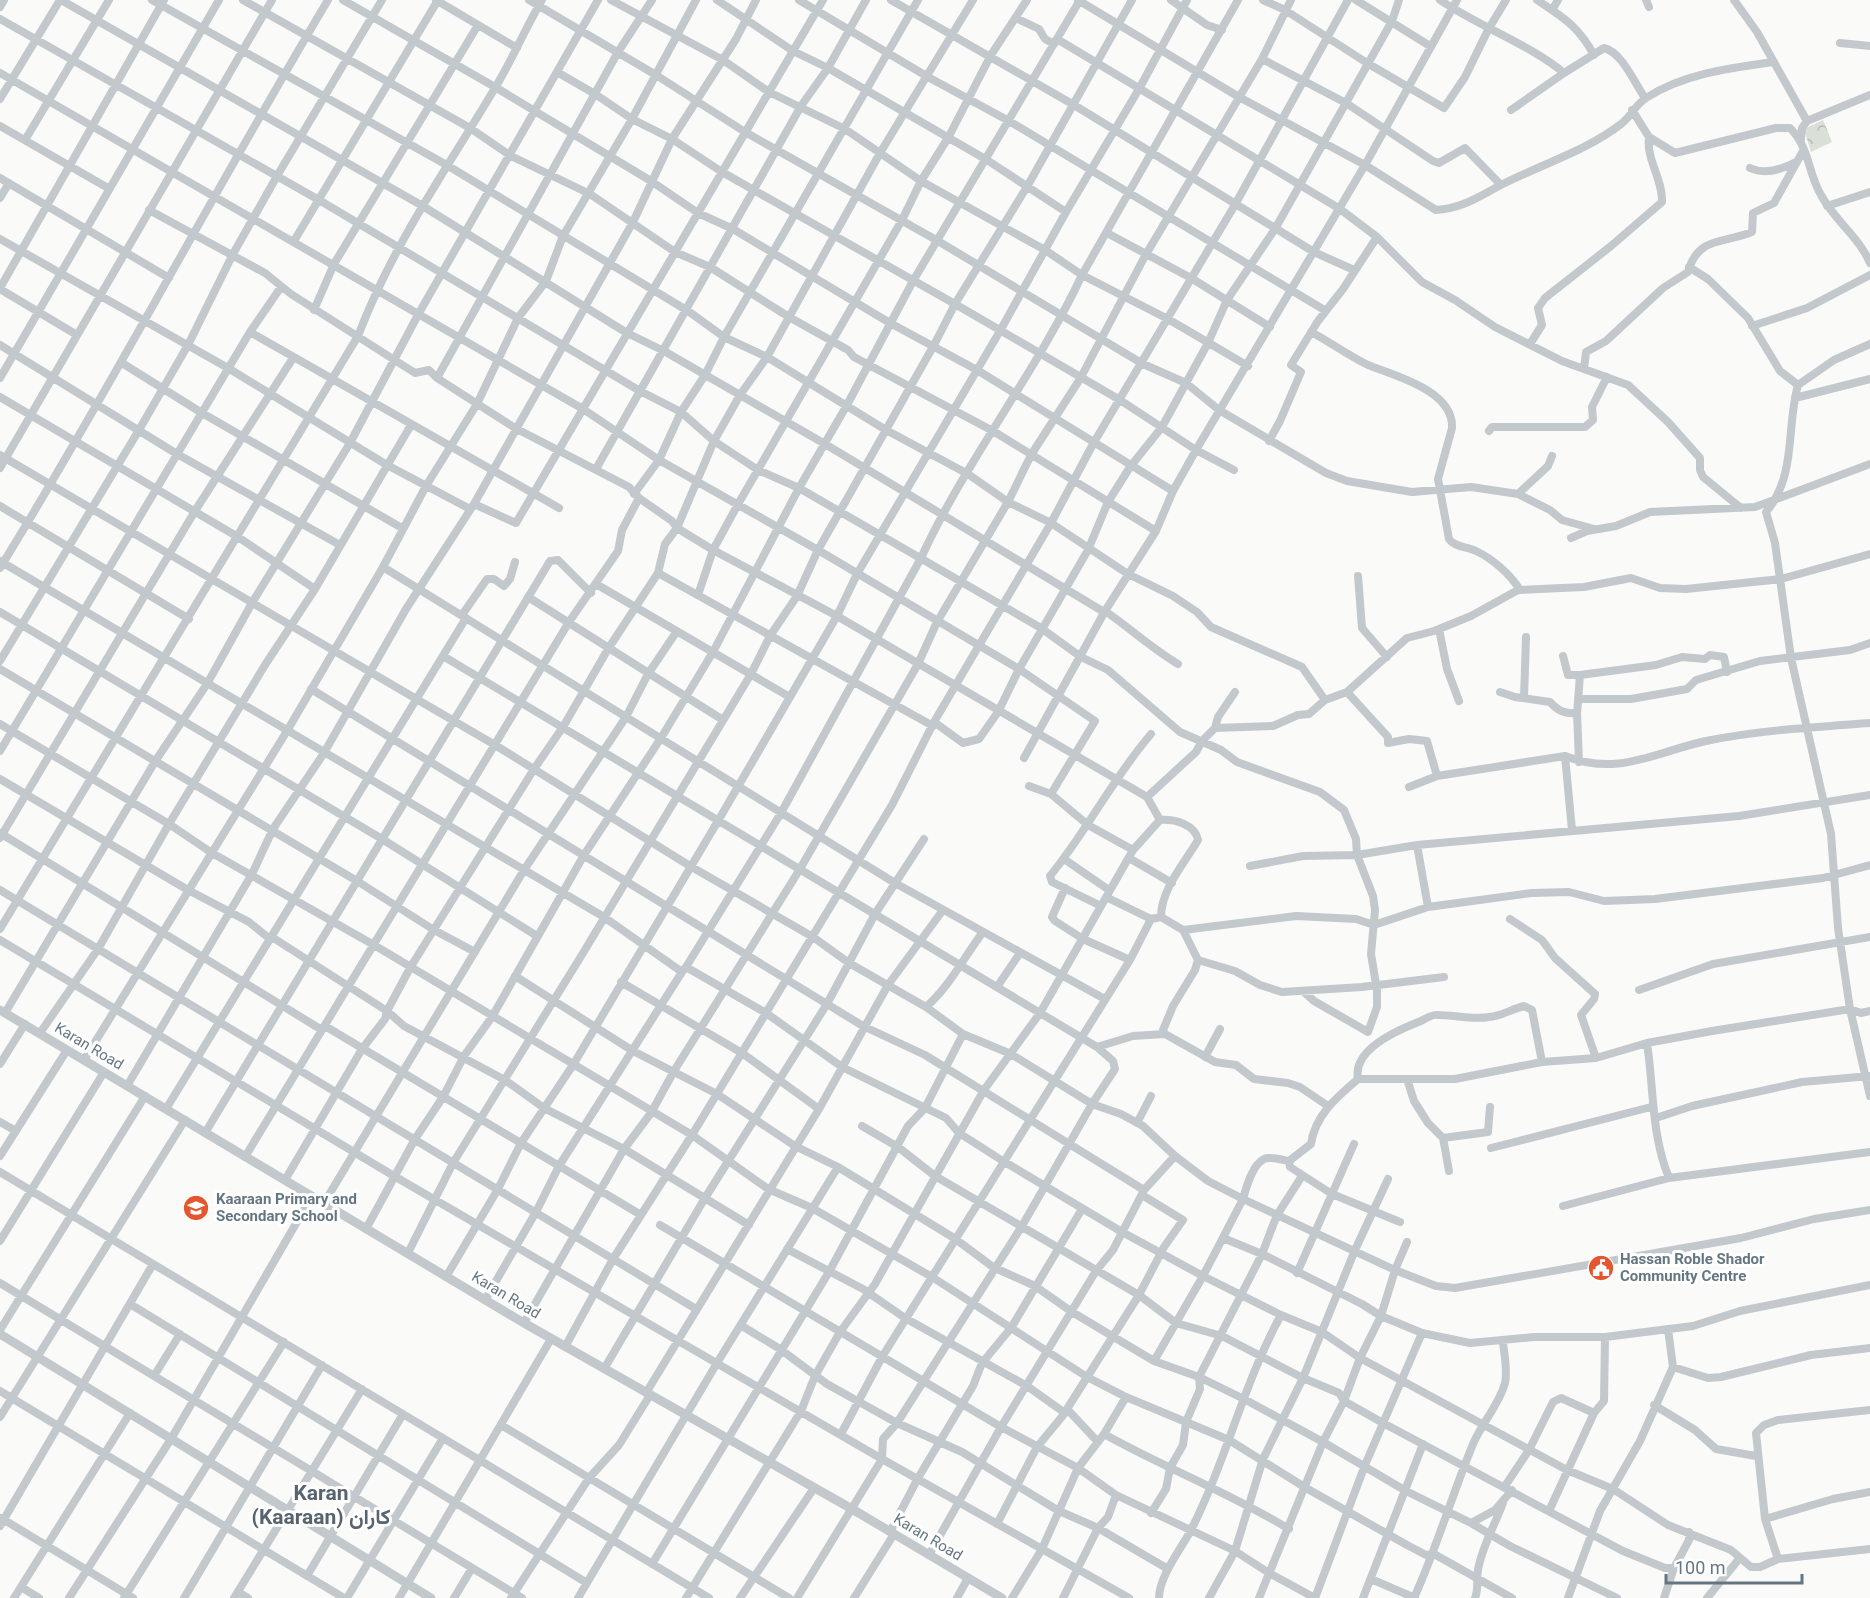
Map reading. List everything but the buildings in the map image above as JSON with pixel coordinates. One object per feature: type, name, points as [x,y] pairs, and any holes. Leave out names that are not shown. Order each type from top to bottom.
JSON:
[{"type":"street","points":[[0,7],[4,0]]},
{"type":"street","points":[[0,99],[60,0],[421,205],[627,333],[664,351],[825,444],[1104,611],[1138,634],[1146,645],[1178,664]]},
{"type":"street","points":[[25,140],[109,0]]},
{"type":"street","points":[[152,0],[163,3],[202,28],[445,165],[688,310],[724,337],[767,357],[886,430],[968,474],[1008,502],[1051,523],[1088,550],[1128,574],[1185,603],[1211,627],[1302,667],[1324,700]]},
{"type":"street","points":[[0,378],[219,0]]},
{"type":"street","points":[[243,0],[347,61],[470,128],[511,156],[590,194],[675,252],[710,267],[789,317],[831,339],[848,350],[854,357],[993,431],[1156,531]]},
{"type":"street","points":[[0,468],[3,456],[30,416],[272,0]]},
{"type":"street","points":[[328,0],[192,233],[123,363],[1,564],[604,917],[643,946],[766,1013],[842,1067],[946,1118],[959,1132],[1082,1209],[1203,1276],[1281,1315],[1322,1332],[1360,1358],[1567,1470],[1613,1490],[1668,1525],[1731,1550],[1751,1567],[1760,1567],[1778,1559],[1870,1549]]},
{"type":"street","points":[[343,0],[495,87],[608,158],[651,181],[698,213],[733,230],[811,274],[890,323],[977,370],[1130,467],[1173,491]]},
{"type":"street","points":[[0,661],[115,465],[164,387],[188,345],[233,254],[382,0]]},
{"type":"street","points":[[294,241],[368,121],[437,0],[517,48]]},
{"type":"street","points":[[529,0],[541,3],[581,32],[696,99],[745,132],[778,148],[858,197],[902,220],[1103,338],[1143,364],[1186,383],[1219,410],[1326,473],[1347,481],[1412,492],[1440,492],[1471,487],[1518,494],[1550,510],[1562,520],[1597,530]]},
{"type":"street","points":[[3,1011],[59,925],[156,760],[207,684],[252,603],[350,443],[396,361],[419,313],[511,156],[598,0]]},
{"type":"street","points":[[611,0],[723,60],[769,92],[845,129],[921,181],[958,203],[1045,250],[1082,275],[1168,319],[1248,366]]},
{"type":"street","points":[[437,378],[458,336],[482,298],[618,52],[652,0]]},
{"type":"street","points":[[84,1060],[136,972],[287,731],[426,486],[477,404],[518,318],[546,281],[563,236],[590,194],[696,0]]},
{"type":"street","points":[[717,0],[793,51],[828,68],[987,160],[1066,212]]},
{"type":"street","points":[[128,1086],[252,874],[273,831],[324,753],[406,609],[472,507],[586,306],[608,262],[633,222],[672,139],[723,60],[756,0]]},
{"type":"street","points":[[799,0],[816,12],[888,51],[928,77],[970,98],[1050,145],[1248,266],[1326,310]]},
{"type":"street","points":[[0,239],[272,393],[387,465],[472,507],[516,523],[823,0]]},
{"type":"street","points":[[596,469],[756,190],[801,106],[828,68],[866,0]]},
{"type":"street","points":[[891,0],[1074,105],[1314,252],[1354,270]]},
{"type":"street","points":[[245,1156],[570,622],[618,551],[622,530],[637,496],[658,460],[681,412],[705,375],[724,337],[774,254],[918,0]]},
{"type":"street","points":[[285,1180],[362,1049],[385,1019],[410,968],[534,769],[563,727],[582,690],[658,573],[665,544],[677,528],[714,441],[740,395],[767,357],[811,274],[858,197],[880,153],[906,114],[973,0]]},
{"type":"street","points":[[698,595],[713,550],[737,506],[810,383],[831,339],[879,261],[921,181],[970,98],[990,56],[1027,0]]},
{"type":"street","points":[[366,1229],[414,1139],[443,1096],[464,1056],[492,1017],[584,855],[661,738],[713,652],[799,488],[847,405],[913,281],[958,203],[987,160],[1079,0],[1198,70],[1239,97],[1365,165],[1436,210],[1448,210],[1466,204],[1501,184],[1620,126],[1645,98],[1699,76],[1728,68],[1773,62]]},
{"type":"street","points":[[408,1253],[453,1162],[699,762],[751,674],[770,636],[797,596],[818,550],[865,470],[977,264],[1028,185],[1132,0]]},
{"type":"street","points":[[1171,0],[1185,4],[1207,25],[1222,30]]},
{"type":"street","points":[[485,1300],[536,1212],[559,1166],[662,1008],[759,845],[781,813],[921,558],[941,514],[968,474],[1063,315],[1082,275],[1238,0]]},
{"type":"street","points":[[1263,0],[1285,10],[1367,63],[1444,108],[1465,77],[1506,0]]},
{"type":"street","points":[[524,1323],[602,1192],[624,1149],[651,1113],[700,1028],[774,915],[918,664],[937,622],[1008,502],[1031,455],[1080,379],[1145,256],[1262,59],[1291,0]]},
{"type":"street","points":[[565,1347],[613,1259],[692,1136],[859,861],[892,804],[933,724],[1051,523],[1094,444],[1143,364],[1211,242],[1236,203],[1348,0]]},
{"type":"street","points":[[1356,0],[1430,46]]},
{"type":"street","points":[[658,573],[933,724],[963,743],[979,739],[998,712],[1041,628],[1088,550],[1108,502],[1130,467],[1162,427],[1208,343],[1227,300],[1275,228],[1324,143],[1392,21],[1399,0]]},
{"type":"street","points":[[1440,0],[1488,30],[1551,62],[1564,73]]},
{"type":"street","points":[[1023,758],[1038,735],[1057,693],[1081,657],[1104,611],[1156,531],[1173,491],[1196,450],[1340,209],[1457,0]]},
{"type":"street","points":[[1537,0],[1573,24],[1583,34],[1594,55]]},
{"type":"street","points":[[1552,10],[1558,0]]},
{"type":"street","points":[[1734,0],[1757,32],[1807,121]]},
{"type":"street","points":[[77,335],[0,288],[163,3]]},
{"type":"street","points":[[0,929],[358,336],[376,288],[397,246],[495,87],[541,3]]},
{"type":"street","points":[[446,1277],[498,1189],[521,1143],[573,1065],[837,616],[856,574],[881,536],[952,409],[1000,331],[1113,130],[1139,89],[1185,4]]},
{"type":"street","points":[[1016,18],[1039,29],[1045,39],[1097,63],[1174,111],[1301,183],[1377,237],[1422,282],[1455,300],[1495,327],[1562,362],[1628,385],[1652,406],[1700,458],[1700,470],[1703,477],[1721,495],[1741,508]]},
{"type":"street","points":[[0,19],[319,200],[639,391],[681,412],[714,441],[758,470],[799,488],[1041,628],[1081,657],[1108,670],[1180,732],[1202,741],[1237,762],[1298,782],[1335,802],[1344,810],[1356,839],[1357,855],[1373,896],[1374,925],[1371,954],[1377,1007],[1368,1032],[1314,1001],[1303,991]]},
{"type":"street","points":[[314,310],[334,264],[478,25]]},
{"type":"street","points":[[1840,43],[1870,46]]},
{"type":"street","points":[[1512,110],[1604,48],[1609,49],[1619,58],[1645,98]]},
{"type":"street","points":[[1262,59],[1302,83],[1346,103],[1439,163],[1465,147],[1501,184]]},
{"type":"street","points":[[557,72],[632,119],[672,139],[722,172],[1120,400],[1196,450],[1234,470]]},
{"type":"street","points":[[0,73],[376,288],[539,386],[583,409],[616,434],[658,460],[818,550],[1057,693],[1095,721],[1051,794]]},
{"type":"street","points":[[1870,96],[1807,121],[1802,128],[1801,139],[1803,151],[1815,176],[1819,193],[1841,225],[1862,244],[1870,263]]},
{"type":"street","points":[[1632,110],[1649,137],[1675,153],[1776,128],[1790,128],[1801,139]]},
{"type":"street","points":[[0,126],[108,188]]},
{"type":"street","points":[[1530,344],[1542,325],[1538,308],[1545,298],[1662,202],[1662,194],[1649,151],[1649,137]]},
{"type":"street","points":[[1584,369],[1586,352],[1606,341],[1664,288],[1688,272],[1690,259],[1704,244],[1752,232],[1754,213],[1774,203],[1803,151]]},
{"type":"street","points":[[1750,168],[1761,173],[1784,169],[1797,162]]},
{"type":"street","points":[[0,178],[169,278]]},
{"type":"street","points":[[0,198],[9,183]]},
{"type":"street","points":[[1827,206],[1870,192]]},
{"type":"street","points":[[149,210],[265,273],[280,287],[314,310],[415,373],[429,369],[437,378],[515,428],[629,487],[637,496],[672,521],[677,528],[713,550],[837,616],[1147,797],[1160,820]]},
{"type":"street","points":[[1107,233],[1145,256],[1191,278],[1270,327]]},
{"type":"street","points":[[1269,441],[1301,372],[1291,365],[1311,332],[1343,290],[1377,237]]},
{"type":"street","points":[[1689,267],[1708,279],[1752,326],[1780,371],[1798,385]]},
{"type":"street","points":[[1752,326],[1807,308],[1870,275]]},
{"type":"street","points":[[0,751],[228,368],[280,287]]},
{"type":"street","points":[[250,332],[559,508]]},
{"type":"street","points":[[1311,332],[1367,364],[1406,378],[1448,408],[1452,428],[1439,472],[1440,492],[1450,542],[1479,553],[1510,576],[1520,590]]},
{"type":"street","points":[[1870,344],[1834,360],[1798,385],[1790,450],[1780,489],[1766,512],[1781,579],[1791,658],[1831,834],[1850,1009],[1868,1076],[1870,1096]]},
{"type":"street","points":[[0,345],[177,454],[340,545]]},
{"type":"street","points":[[293,358],[195,511],[1,836],[282,1005],[402,1072],[641,1215]]},
{"type":"street","points":[[123,363],[283,461],[402,528]]},
{"type":"street","points":[[1489,431],[1492,427],[1585,427],[1593,420],[1592,406],[1607,377]]},
{"type":"street","points":[[1795,398],[1870,379]]},
{"type":"street","points":[[0,397],[238,537],[315,589]]},
{"type":"street","points":[[40,1034],[98,949],[169,824],[315,589],[411,424]]},
{"type":"street","points":[[3,456],[495,745],[608,817],[813,937],[849,963],[926,1007],[963,1034],[1011,1054],[1092,1104],[1137,1123],[1208,1181],[1395,1270],[1436,1286],[1455,1288],[1741,1238],[1814,1219],[1870,1210]]},
{"type":"street","points":[[1518,494],[1544,471],[1552,456]]},
{"type":"street","points":[[1571,538],[1616,526],[1650,512],[1741,508],[1774,502],[1870,464]]},
{"type":"street","points":[[0,506],[189,619]]},
{"type":"street","points":[[1215,728],[1273,726],[1299,715],[1309,714],[1324,700],[1347,692],[1407,638],[1439,629],[1520,590],[1584,587],[1631,578],[1674,589],[1781,579],[1870,554]]},
{"type":"street","points":[[205,1133],[550,561],[555,558],[591,592]]},
{"type":"street","points":[[166,1109],[443,656],[487,579],[494,579],[504,585],[510,579],[515,562]]},
{"type":"street","points":[[382,567],[895,883],[1103,998]]},
{"type":"street","points":[[1358,576],[1362,628],[1388,657]]},
{"type":"street","points":[[596,584],[788,696]]},
{"type":"street","points":[[528,597],[723,720]]},
{"type":"street","points":[[0,612],[382,839],[537,936]]},
{"type":"street","points":[[1439,629],[1447,669],[1459,701]]},
{"type":"street","points":[[324,1203],[524,870],[626,717],[648,674],[677,631]]},
{"type":"street","points":[[1524,698],[1526,637]]},
{"type":"street","points":[[1578,699],[1631,699],[1687,690],[1696,680],[1760,661],[1850,650],[1870,643]]},
{"type":"street","points":[[1563,656],[1568,675],[1656,665],[1682,657],[1705,659],[1710,655],[1724,657],[1727,672]]},
{"type":"street","points":[[443,656],[1097,1047],[1113,1061],[1116,1069],[1067,1144],[1022,1226],[993,1267],[897,1423],[882,1439],[882,1459],[797,1598]]},
{"type":"street","points":[[0,669],[320,858],[434,930],[475,952]]},
{"type":"street","points":[[1580,675],[1577,714],[1580,762]]},
{"type":"street","points":[[311,689],[863,1026],[925,1054],[1143,1192],[1183,1220],[1066,1411],[1037,1447],[997,1524]]},
{"type":"street","points":[[1147,797],[1196,752],[1202,741],[1215,728],[1218,717],[1234,692]]},
{"type":"street","points":[[1347,692],[1388,737],[1388,742],[1409,739],[1427,741],[1437,776]]},
{"type":"street","points":[[1500,692],[1550,702],[1556,709],[1577,714]]},
{"type":"street","points":[[1409,787],[1437,776],[1564,756],[1580,762],[1606,766],[1636,762],[1706,741],[1806,728],[1870,723]]},
{"type":"street","points":[[0,724],[91,780],[169,824],[212,853],[374,945],[692,1136],[768,1189],[812,1208],[932,1277],[1087,1377],[1126,1398],[1229,1440],[1263,1459],[1306,1488],[1426,1555],[1434,1554],[1512,1598]]},
{"type":"street","points":[[1101,906],[1050,879],[1117,779],[1151,734]]},
{"type":"street","points":[[1564,756],[1572,830]]},
{"type":"street","points":[[0,779],[228,913],[249,922],[270,939],[275,939],[387,1011],[404,1026],[464,1056],[505,1080],[544,1108],[624,1149],[749,1225]]},
{"type":"street","points":[[1029,786],[1051,794],[1088,825],[1133,849]]},
{"type":"street","points":[[1250,866],[1303,856],[1357,855],[1417,845],[1739,816],[1870,795]]},
{"type":"street","points":[[686,1598],[801,1411],[815,1376],[840,1332],[892,1255],[984,1090],[1040,1013],[1133,849],[1160,820],[1173,819],[1197,834],[1198,840],[1178,869],[1161,903],[1161,917]]},
{"type":"street","points":[[604,1370],[705,1198],[827,1004],[875,914],[924,839]]},
{"type":"street","points":[[1417,845],[1428,907]]},
{"type":"street","points":[[1129,858],[1172,883]]},
{"type":"street","points":[[1064,859],[1107,894],[1151,919],[1161,917],[1183,930],[1198,960],[1195,970],[1173,1006],[1163,1030],[1165,1034]]},
{"type":"street","points":[[1183,930],[1296,916],[1356,919],[1374,925],[1428,907],[1532,893],[1569,892],[1604,901],[1655,899],[1823,878],[1870,865]]},
{"type":"street","points":[[1065,888],[1052,917],[1083,939],[1130,960]]},
{"type":"street","points":[[0,890],[696,1309]]},
{"type":"street","points":[[512,1595],[589,1478],[619,1444],[696,1309],[819,1109],[863,1026],[888,985],[943,910]]},
{"type":"street","points":[[841,1434],[905,1318],[1103,998],[1130,960],[1151,919]]},
{"type":"street","points":[[1510,919],[1542,940],[1555,958],[1595,994],[1594,999],[1581,1015],[1596,1058]]},
{"type":"street","points":[[926,1007],[945,990],[959,964],[983,932]]},
{"type":"street","points":[[1639,990],[1713,964],[1870,937]]},
{"type":"street","points":[[0,940],[196,1060],[394,1176],[516,1244],[637,1317],[1118,1595],[1130,1598]]},
{"type":"street","points":[[997,987],[1020,952]]},
{"type":"street","points":[[1198,960],[1235,971],[1273,989],[1303,991],[1362,987],[1444,977]]},
{"type":"street","points":[[514,976],[553,1002],[596,1025],[633,1051],[717,1094],[795,1146],[838,1167],[875,1189],[954,1238],[993,1267],[1035,1286],[1072,1312],[1154,1361],[1199,1377],[1244,1399],[1445,1512],[1617,1598]]},
{"type":"street","points":[[621,982],[742,1053],[819,1109]]},
{"type":"street","points":[[1358,1078],[1356,1071],[1360,1062],[1383,1038],[1404,1027],[1437,1014],[1487,1018],[1506,1014],[1524,1006],[1532,1010],[1542,1062]]},
{"type":"street","points":[[1154,1361],[1203,1276],[1243,1199],[1246,1186],[1264,1159],[1289,1161],[1311,1144],[1312,1132],[1328,1106],[1358,1078],[1455,1079],[1542,1062],[1596,1058],[1647,1043],[1850,1009],[1862,1013],[1870,1011]]},
{"type":"street","name":"Karan Road","points":[[3,1011],[550,1339],[852,1509],[1002,1598]]},
{"type":"street","points":[[0,1064],[25,1024]]},
{"type":"street","points":[[1205,1057],[1221,1029]]},
{"type":"street","points":[[652,1563],[729,1439],[780,1349],[829,1272],[908,1126],[925,1108],[963,1034]]},
{"type":"street","points":[[1097,1047],[1133,1036],[1165,1034],[1205,1057],[1225,1065],[1236,1065],[1254,1079],[1288,1083],[1300,1087],[1328,1106]]},
{"type":"street","points":[[1647,1043],[1652,1081],[1651,1107],[1656,1118],[1658,1152],[1669,1178]]},
{"type":"street","points":[[0,1156],[67,1050]]},
{"type":"street","points":[[0,1241],[104,1072]]},
{"type":"street","points":[[1656,1118],[1692,1106],[1802,1082],[1868,1076]]},
{"type":"street","points":[[1407,1079],[1414,1101],[1428,1123],[1443,1138],[1449,1171]]},
{"type":"street","points":[[145,1096],[0,1332],[37,1357],[432,1598]]},
{"type":"street","points":[[1137,1123],[1151,1096]]},
{"type":"street","points":[[1443,1138],[1488,1132],[1490,1107]]},
{"type":"street","points":[[1491,1148],[1651,1107]]},
{"type":"street","points":[[0,1417],[185,1120]]},
{"type":"street","points":[[0,1122],[16,1131]]},
{"type":"street","points":[[862,1126],[898,1146],[935,1176],[1139,1295],[1176,1323],[1222,1336],[1303,1378],[1339,1393],[1344,1401],[1383,1423],[1592,1532],[1623,1551],[1665,1568],[1674,1568]]},
{"type":"street","points":[[1297,1273],[1317,1233],[1354,1144]]},
{"type":"street","points":[[1563,1206],[1669,1178],[1870,1152]]},
{"type":"street","points":[[929,1555],[1001,1427],[1122,1232],[1143,1192],[1175,1156]]},
{"type":"street","points":[[1289,1161],[1290,1167],[1332,1194],[1400,1222]]},
{"type":"street","points":[[578,1598],[717,1363],[742,1326],[838,1167]]},
{"type":"street","points":[[0,1172],[709,1598]]},
{"type":"street","points":[[1151,1513],[1166,1489],[1170,1468],[1183,1445],[1186,1422],[1200,1389],[1199,1377],[1262,1254],[1277,1215],[1302,1176]]},
{"type":"street","points":[[1209,1598],[1235,1551],[1263,1459],[1303,1378],[1355,1250],[1388,1179]]},
{"type":"street","points":[[69,1598],[171,1439],[312,1196]]},
{"type":"street","points":[[854,1598],[892,1533],[918,1479],[973,1386],[982,1363],[1011,1328],[1082,1209]]},
{"type":"street","points":[[660,1225],[961,1404],[1078,1468],[1116,1496],[1235,1551],[1315,1598],[1365,1465],[1404,1380],[1422,1332]]},
{"type":"street","points":[[1222,1238],[1262,1254],[1381,1316],[1422,1332],[1470,1343],[1503,1342],[1534,1337],[1605,1338],[1693,1326],[1740,1311],[1870,1285]]},
{"type":"street","points":[[1258,1598],[1289,1529],[1295,1508],[1306,1488],[1323,1442],[1344,1401],[1360,1358],[1381,1316],[1395,1270],[1407,1242]]},
{"type":"street","points":[[787,1249],[867,1293],[982,1363],[1027,1386],[1066,1411],[1098,1442]]},
{"type":"street","points":[[153,1264],[1,1521],[47,1546],[128,1597],[184,1502],[284,1342]]},
{"type":"street","points":[[0,1282],[394,1520],[512,1595],[522,1598]]},
{"type":"street","points":[[130,1304],[587,1583]]},
{"type":"street","points":[[1159,1598],[1168,1569],[1190,1531],[1229,1440],[1259,1354],[1281,1315]]},
{"type":"street","points":[[742,1326],[780,1349],[815,1376],[859,1402],[897,1423],[962,1452],[981,1466],[1018,1484],[1059,1511],[1098,1528],[1168,1569]]},
{"type":"street","points":[[1568,1598],[1592,1532],[1640,1441],[1654,1405],[1673,1368],[1668,1329]]},
{"type":"street","points":[[154,1376],[180,1334]]},
{"type":"street","points":[[1549,1511],[1594,1413],[1604,1401],[1605,1338]]},
{"type":"street","points":[[399,1598],[550,1339]]},
{"type":"street","points":[[1371,1579],[1414,1598],[1434,1554],[1445,1512],[1483,1424],[1497,1402],[1506,1379],[1503,1342]]},
{"type":"street","points":[[1673,1368],[1708,1378],[1721,1377],[1811,1355],[1870,1348]]},
{"type":"street","points":[[183,1598],[322,1365]]},
{"type":"street","points":[[248,1598],[236,1595],[362,1389]]},
{"type":"street","points":[[0,1392],[346,1598],[443,1438]]},
{"type":"street","points":[[1012,1598],[1042,1549],[1078,1468],[1104,1434],[1126,1398]]},
{"type":"street","points":[[1475,1598],[1489,1532],[1504,1502],[1508,1488],[1553,1402],[1561,1398],[1594,1413]]},
{"type":"street","points":[[1654,1405],[1695,1430],[1716,1449],[1756,1456]]},
{"type":"street","points":[[1778,1559],[1765,1519],[1766,1510],[1756,1456],[1756,1433],[1764,1425],[1778,1420],[1870,1410]]},
{"type":"street","points":[[14,1598],[130,1413]]},
{"type":"street","points":[[307,1576],[403,1414]]},
{"type":"street","points":[[501,1425],[789,1598]]},
{"type":"street","points":[[1104,1434],[1152,1461],[1250,1505],[1289,1529]]},
{"type":"street","points":[[1363,1598],[1423,1444]]},
{"type":"street","points":[[740,1598],[814,1488]]},
{"type":"street","points":[[1765,1519],[1833,1499],[1870,1492]]},
{"type":"street","points":[[1063,1598],[1098,1528],[1108,1516],[1116,1496]]},
{"type":"street","points":[[1471,1523],[1504,1502]]},
{"type":"street","points":[[1664,1598],[1674,1568],[1689,1540],[1689,1532]]},
{"type":"street","points":[[1707,1598],[1739,1559]]},
{"type":"street","points":[[454,1598],[472,1568]]},
{"type":"street","points":[[957,1598],[969,1578]]},
{"type":"street","points":[[21,1587],[39,1598]]},
{"type":"green space","points":[[1823,120],[1832,142],[1811,152],[1804,129]]},
{"type":"place","name":"Kaaraan Primary and Secondary School","points":[[196,1208]]},
{"type":"place","name":"Hassan Roble Shador Community Centre","points":[[1601,1268]]},
{"type":"district","name":"Karan (Kaaraan) كاران","points":[[321,1505]]}]
